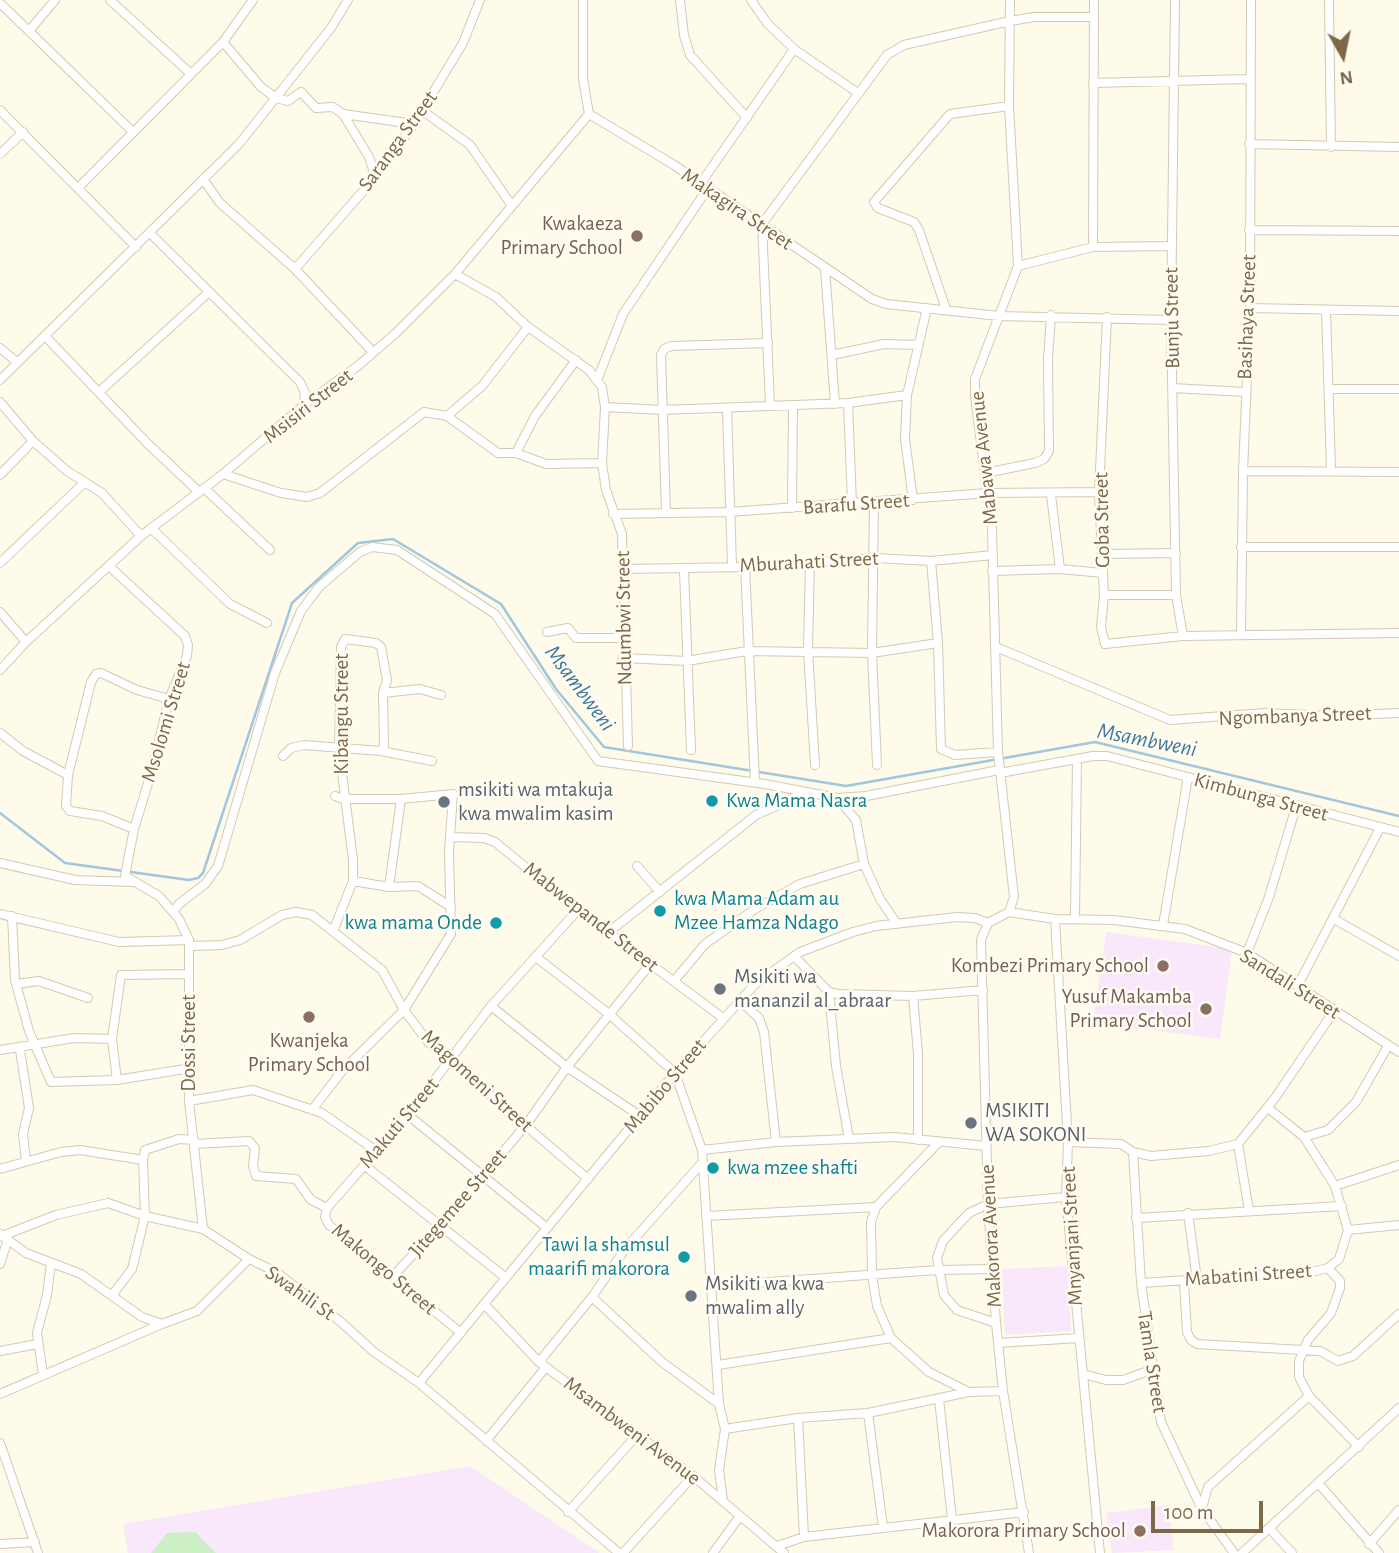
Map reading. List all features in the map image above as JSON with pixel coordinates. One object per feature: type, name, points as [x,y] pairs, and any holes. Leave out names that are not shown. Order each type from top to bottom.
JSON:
[{"type":"street","points":[[29,31],[55,0]]},
{"type":"street","points":[[110,0],[190,73]]},
{"type":"street","points":[[79,187],[223,42],[253,0]]},
{"type":"street","points":[[0,380],[151,234],[239,144],[331,28],[348,0]]},
{"type":"street","name":"Saranga Street","points":[[295,269],[371,182],[423,111],[473,24],[480,0]]},
{"type":"street","points":[[583,0],[583,79],[589,114]]},
{"type":"street","points":[[680,0],[684,35],[690,55],[747,118]]},
{"type":"street","points":[[751,0],[755,9],[794,49],[858,93]]},
{"type":"street","name":"Mabawa Avenue","points":[[999,764],[993,555],[975,379],[1018,266],[1009,106],[1010,0]]},
{"type":"street","points":[[1093,247],[1094,0]]},
{"type":"street","name":"Bunju Street","points":[[1175,0],[1171,320],[1176,595],[1182,636]]},
{"type":"street","name":"Basihaya Street","points":[[1241,635],[1242,471],[1250,308],[1251,0]]},
{"type":"street","points":[[1329,0],[1331,147]]},
{"type":"street","points":[[0,3],[132,131]]},
{"type":"street","points":[[770,404],[762,224],[887,55],[904,45],[1010,21],[1034,17],[1093,17]]},
{"type":"street","points":[[223,42],[261,87],[276,97],[288,101],[301,92],[316,108],[333,107],[343,114],[369,157],[373,169],[371,182]]},
{"type":"street","points":[[455,274],[496,297],[528,327],[598,378],[623,314],[794,49]]},
{"type":"street","points":[[1093,83],[1249,79]]},
{"type":"street","points":[[946,310],[914,222],[885,212],[874,202],[950,114],[1009,106]]},
{"type":"street","points":[[0,110],[136,247]]},
{"type":"street","points":[[423,111],[470,145],[512,206]]},
{"type":"street","points":[[343,114],[414,124]]},
{"type":"street","name":"Makagira Street","points":[[589,114],[704,186],[872,299],[999,316],[1051,315],[1171,320]]},
{"type":"street","name":"Msisiri Street","points":[[0,670],[26,642],[141,536],[223,474],[304,405],[373,352],[455,274],[589,114]]},
{"type":"street","points":[[0,154],[23,132]]},
{"type":"street","points":[[1249,144],[1399,148]]},
{"type":"street","points":[[203,179],[220,203]]},
{"type":"street","points":[[195,186],[220,203],[295,269],[373,352]]},
{"type":"street","points":[[1249,230],[1399,232]]},
{"type":"street","points":[[151,234],[300,382],[305,393],[304,405]]},
{"type":"street","points":[[1018,266],[1093,247],[1171,246]]},
{"type":"street","points":[[825,268],[835,404]]},
{"type":"street","points":[[99,392],[209,292]]},
{"type":"street","points":[[913,500],[905,439],[907,395],[928,308]]},
{"type":"street","points":[[1250,308],[1399,311]]},
{"type":"street","points":[[1326,310],[1331,469]]},
{"type":"street","points":[[985,473],[1035,463],[1044,459],[1049,451],[1051,315]]},
{"type":"street","name":"Goba Street","points":[[1107,317],[1099,492],[1104,595],[1101,627],[1105,644],[1182,636]]},
{"type":"street","points":[[447,416],[482,386],[528,327]]},
{"type":"street","points":[[45,336],[201,490],[270,550]]},
{"type":"street","points":[[666,512],[661,355],[664,349],[671,346],[768,343]]},
{"type":"street","points":[[832,355],[884,344],[919,345]]},
{"type":"street","points":[[0,348],[17,362]]},
{"type":"street","points":[[516,453],[535,416],[576,360]]},
{"type":"street","name":"Ndumbwi Street","points":[[598,378],[605,407],[602,464],[613,514],[622,534],[628,746]]},
{"type":"street","points":[[1173,388],[1245,392]]},
{"type":"street","points":[[1330,389],[1399,389]]},
{"type":"street","points":[[605,407],[662,410],[770,404],[848,404],[907,395]]},
{"type":"street","points":[[0,402],[33,441],[66,471],[102,493],[141,536]]},
{"type":"street","points":[[848,404],[852,503]]},
{"type":"street","points":[[792,508],[793,405]]},
{"type":"street","points":[[727,408],[733,566]]},
{"type":"street","points":[[223,474],[281,493],[307,497],[320,493],[424,412],[447,416],[498,453],[516,453],[546,464],[602,464]]},
{"type":"street","points":[[0,475],[33,441]]},
{"type":"street","points":[[1242,471],[1331,469],[1399,472]]},
{"type":"street","points":[[0,563],[85,482]]},
{"type":"street","name":"Barafu Street","points":[[613,514],[730,512],[988,493],[1051,495],[1099,492]]},
{"type":"street","points":[[1051,495],[1060,569]]},
{"type":"street","points":[[874,501],[872,653],[877,765]]},
{"type":"street","points":[[151,528],[230,604],[267,624]]},
{"type":"street","points":[[173,912],[178,904],[205,884],[218,866],[275,673],[301,611],[318,587],[360,552],[372,547],[397,550],[495,614],[598,761],[755,776],[804,794],[837,798],[866,796],[999,764]]},
{"type":"street","points":[[1241,547],[1399,547]]},
{"type":"street","points":[[1103,554],[1175,554]]},
{"type":"street","name":"Mburahati Street","points":[[624,569],[684,570],[875,558],[931,561],[993,555]]},
{"type":"street","points":[[931,561],[938,643],[941,749],[955,755],[999,764]]},
{"type":"street","points":[[810,562],[808,650],[815,765]]},
{"type":"street","name":"Msolomi Street","points":[[110,567],[185,636],[187,656],[169,699],[152,771],[134,829],[128,875]]},
{"type":"street","points":[[745,567],[755,776]]},
{"type":"street","points":[[992,571],[1060,569],[1103,573]]},
{"type":"street","points":[[684,570],[691,750]]},
{"type":"street","points":[[1104,595],[1176,595]]},
{"type":"street","points":[[0,612],[26,642]]},
{"type":"street","points":[[547,632],[568,628],[576,638],[625,638]]},
{"type":"street","points":[[1182,636],[1399,633]]},
{"type":"street","name":"Kibangu Street","points":[[334,929],[353,881],[354,860],[339,798],[341,647],[345,639],[376,643],[381,647],[387,680],[383,693],[384,747],[381,751]]},
{"type":"street","points":[[624,658],[687,661],[747,651],[872,653],[938,643]]},
{"type":"street","name":"Ngombanya Street","points":[[996,648],[1170,720],[1265,713],[1330,716],[1399,713]]},
{"type":"street","points":[[134,829],[102,816],[70,810],[65,800],[68,775],[96,674],[112,676],[137,690],[169,699]]},
{"type":"street","points":[[383,693],[420,689],[441,695]]},
{"type":"street","points":[[0,733],[23,751],[68,775]]},
{"type":"street","points":[[283,756],[295,746],[381,751],[432,761]]},
{"type":"street","name":"Kimbunga Street","points":[[999,764],[1107,757],[1399,832]]},
{"type":"street","points":[[1075,917],[1077,759]]},
{"type":"street","points":[[988,923],[1009,912],[1014,897],[999,764]]},
{"type":"street","points":[[1163,925],[1188,777]]},
{"type":"street","points":[[312,1111],[342,1071],[404,1010],[447,945],[451,934],[450,837],[453,794],[401,799],[339,798]]},
{"type":"street","points":[[610,931],[755,815],[804,794]]},
{"type":"street","points":[[837,798],[856,820],[864,864],[880,900],[897,924]]},
{"type":"street","points":[[388,887],[401,799]]},
{"type":"street","points":[[1247,953],[1269,897],[1296,807]]},
{"type":"street","points":[[1298,985],[1380,828]]},
{"type":"street","name":"Mabwepande Street","points":[[450,837],[484,838],[495,842],[578,909],[723,1018]]},
{"type":"street","points":[[0,863],[75,880],[118,884],[128,875],[159,896],[173,912],[190,943],[119,942],[81,936],[0,914]]},
{"type":"street","points":[[674,981],[705,944],[754,909],[800,884],[864,864]]},
{"type":"street","points":[[637,866],[660,892]]},
{"type":"street","points":[[353,881],[388,887],[424,888],[451,907]]},
{"type":"street","name":"Makuti Street","points":[[327,1208],[408,1115],[451,1062],[491,1006],[578,909]]},
{"type":"street","name":"Magomeni Street","points":[[190,943],[222,945],[240,940],[282,915],[296,912],[312,915],[334,929],[382,971],[404,1010],[428,1042],[588,1179]]},
{"type":"street","name":"Sandali Street","points":[[1009,912],[1055,919],[1075,917],[1185,929],[1247,953],[1399,1052]]},
{"type":"street","points":[[12,916],[16,984],[35,1045],[51,1082],[117,1080],[191,1068]]},
{"type":"street","name":"Mabibo Street","points":[[419,1383],[675,1073],[739,1000],[794,956],[853,932],[957,917],[975,918],[988,923]]},
{"type":"street","name":"Mnyanjani Street","points":[[1055,919],[1068,1142],[1066,1197],[1100,1553]]},
{"type":"street","points":[[1334,919],[1399,957]]},
{"type":"street","name":"Makorora Avenue","points":[[988,923],[981,940],[988,1204],[1003,1391],[1029,1553]]},
{"type":"street","name":"Dossi Street","points":[[190,943],[189,1101],[203,1229]]},
{"type":"street","points":[[794,956],[829,992],[858,996],[913,996],[983,990]]},
{"type":"street","points":[[536,957],[609,1014],[675,1073],[702,1150],[719,1404],[725,1429],[719,1470],[723,1501]]},
{"type":"street","name":"Jitegemee Street","points":[[393,1276],[442,1225],[526,1125],[567,1067],[651,963]]},
{"type":"street","points":[[117,1080],[112,1039],[122,974],[189,974]]},
{"type":"street","points":[[16,984],[39,981],[88,998]]},
{"type":"street","points":[[829,992],[836,1066],[849,1139]]},
{"type":"street","points":[[913,996],[918,1054],[918,1140]]},
{"type":"street","points":[[739,1000],[759,1018],[764,1032],[776,1142]]},
{"type":"street","points":[[491,1006],[567,1067],[640,1115]]},
{"type":"street","points":[[1068,1142],[1121,1144],[1133,1152],[1152,1156],[1209,1151],[1238,1144],[1268,1108],[1334,1011]]},
{"type":"street","points":[[0,1051],[20,1050],[74,1038],[112,1039]]},
{"type":"street","points":[[1304,1137],[1328,1130],[1356,1101],[1388,1046]]},
{"type":"street","points":[[20,1050],[29,1108],[23,1134],[26,1161]]},
{"type":"street","points":[[189,1101],[253,1090],[326,1115],[375,1150]]},
{"type":"street","points":[[1268,1108],[1304,1137],[1335,1186],[1348,1230],[1399,1225]]},
{"type":"street","points":[[408,1115],[547,1228]]},
{"type":"street","points":[[702,1150],[776,1142],[894,1137],[986,1146]]},
{"type":"street","points":[[113,1294],[132,1269],[145,1216],[145,1150],[152,1145],[179,1139],[194,1142]]},
{"type":"street","name":"Makongo Street","points":[[194,1142],[249,1141],[256,1148],[253,1166],[256,1177],[296,1179],[312,1200],[327,1208],[325,1217],[329,1225],[461,1333]]},
{"type":"street","points":[[939,1142],[876,1207],[871,1222],[872,1275],[877,1306],[891,1338],[929,1372],[969,1392]]},
{"type":"street","points":[[1238,1144],[1249,1211]]},
{"type":"street","points":[[0,1169],[80,1150],[143,1160]]},
{"type":"street","name":"Tamla Street","points":[[1133,1152],[1141,1283],[1151,1370],[1161,1422],[1202,1508],[1234,1553]]},
{"type":"street","points":[[486,1441],[625,1249],[702,1163]]},
{"type":"street","points":[[364,1165],[506,1278]]},
{"type":"street","points":[[1335,1186],[1399,1165]]},
{"type":"street","points":[[996,1323],[957,1310],[944,1295],[937,1270],[943,1241],[970,1213],[988,1204],[1066,1197]]},
{"type":"street","points":[[3,1237],[56,1215],[108,1203],[145,1216],[203,1229],[249,1259]]},
{"type":"street","points":[[1136,1218],[1342,1206]]},
{"type":"street","points":[[706,1216],[876,1207]]},
{"type":"street","points":[[1188,1213],[1197,1280]]},
{"type":"street","name":"Mabatini Street","points":[[1141,1283],[1242,1279],[1328,1268],[1339,1259],[1348,1230]]},
{"type":"street","points":[[3,1237],[51,1263],[82,1274],[142,1317],[162,1324]]},
{"type":"street","points":[[0,1264],[3,1237]]},
{"type":"street","name":"Swahili St","points":[[0,1394],[197,1311],[249,1259],[276,1272],[374,1352],[419,1383],[568,1512],[621,1553]]},
{"type":"street","points":[[43,1374],[37,1344],[51,1263]]},
{"type":"street","points":[[1328,1268],[1339,1280],[1340,1288],[1331,1313],[1316,1327],[1297,1369],[1302,1386],[1309,1396],[1359,1447]]},
{"type":"street","points":[[712,1286],[937,1270],[994,1269]]},
{"type":"street","points":[[1184,1282],[1187,1332],[1197,1344],[1320,1351],[1338,1361],[1345,1360],[1353,1356],[1399,1314]]},
{"type":"street","points":[[592,1297],[662,1362],[719,1404]]},
{"type":"street","name":"Msambweni Avenue","points":[[484,1304],[542,1364],[693,1476],[785,1553]]},
{"type":"street","points":[[718,1365],[891,1338]]},
{"type":"street","points":[[998,1343],[1079,1338]]},
{"type":"street","points":[[0,1351],[37,1344]]},
{"type":"street","points":[[1083,1374],[1106,1380],[1123,1380],[1151,1370]]},
{"type":"street","points":[[725,1429],[798,1418],[867,1413],[969,1392],[1003,1391]]},
{"type":"street","points":[[1202,1508],[1208,1487],[1309,1396]]},
{"type":"street","points":[[939,1399],[952,1519]]},
{"type":"street","points":[[1242,1553],[1271,1530],[1399,1408]]},
{"type":"street","points":[[867,1413],[883,1527]]},
{"type":"street","points":[[1391,1416],[1399,1425]]},
{"type":"street","points":[[798,1418],[804,1537]]},
{"type":"street","points":[[568,1512],[637,1435]]},
{"type":"street","points":[[0,1443],[38,1553]]},
{"type":"street","points":[[621,1553],[693,1476]]},
{"type":"street","points":[[1319,1485],[1379,1553]]},
{"type":"street","points":[[1369,1544],[1399,1510]]},
{"type":"street","points":[[777,1546],[804,1537],[1024,1512]]},
{"type":"street","points":[[713,1553],[740,1516]]},
{"type":"street","points":[[1271,1530],[1292,1553]]},
{"type":"street","points":[[0,1544],[35,1542]]},
{"type":"shaded area","points":[[1106,932],[1232,949],[1220,1039],[1093,1022]]},
{"type":"shaded area","points":[[1067,1266],[1071,1331],[1005,1335],[1002,1269]]},
{"type":"shaded area","points":[[470,1466],[600,1553],[128,1553],[123,1524]]},
{"type":"shaded area","name":"Makorora Primary School","points":[[1169,1505],[1174,1550],[1112,1553],[1106,1513]]},
{"type":"green space","points":[[195,1532],[216,1553],[151,1553],[167,1533]]},
{"type":"waterway","name":"Msambweni","points":[[0,813],[65,863],[189,880],[198,878],[203,873],[292,603],[358,543],[393,539],[501,604],[556,689],[604,747],[846,786],[1095,742],[1399,816]]},
{"type":"place","name":"Kwakaeza Primary School","points":[[637,236]]},
{"type":"place","name":"Kwa Mama Nasra","points":[[712,801]]},
{"type":"place","name":"msikiti wa mtakuja kwa mwalim kasim","points":[[444,802]]},
{"type":"place","name":"kwa Mama Adam au Mzee Hamza Ndago","points":[[660,911]]},
{"type":"place","name":"kwa mama Onde","points":[[496,923]]},
{"type":"place","name":"Kombezi Primary School","points":[[1163,966]]},
{"type":"place","name":"Msikiti wa mananzil al_abraar","points":[[720,989]]},
{"type":"place","name":"Yusuf Makamba Primary School","points":[[1206,1009]]},
{"type":"place","name":"Kwanjeka Primary School","points":[[309,1017]]},
{"type":"place","name":"MSIKITI WA SOKONI","points":[[971,1123]]},
{"type":"place","name":"kwa mzee shafti","points":[[713,1168]]},
{"type":"place","name":"Tawi la shamsul maarifi makorora","points":[[684,1257]]},
{"type":"place","name":"Msikiti wa kwa mwalim ally","points":[[691,1296]]},
{"type":"place","name":"Makorora Primary School","points":[[1140,1531]]}]
